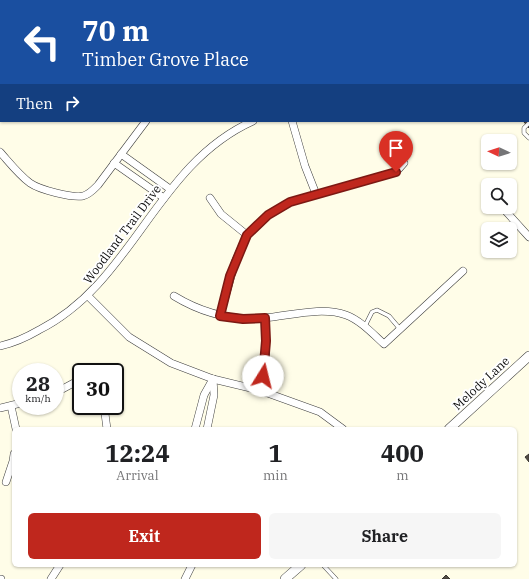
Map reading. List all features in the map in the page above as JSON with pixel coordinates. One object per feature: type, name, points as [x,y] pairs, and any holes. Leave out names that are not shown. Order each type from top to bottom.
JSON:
[{"type":"street","points":[[0,152],[31,184],[74,196],[91,192],[145,122]]},
{"type":"street","name":"Woodland Trail Drive","points":[[0,346],[26,337],[42,329],[67,314],[88,296],[111,271],[170,189],[200,157],[241,126],[251,122]]},
{"type":"street","points":[[292,122],[305,166],[316,194]]},
{"type":"street","points":[[121,154],[170,189]]},
{"type":"street","points":[[114,163],[164,198]]},
{"type":"street","points":[[220,316],[230,276],[247,235],[268,215],[290,202],[396,172],[404,163]]},
{"type":"street","points":[[210,198],[221,214],[247,235]]},
{"type":"street","points":[[508,214],[529,237]]},
{"type":"street","points":[[174,296],[193,308],[220,316],[243,319],[265,318],[292,313],[322,312],[346,315],[364,327],[384,344],[463,271]]},
{"type":"street","points":[[88,296],[129,337],[171,362],[213,379],[259,390],[320,412],[340,427]]},
{"type":"street","points":[[259,390],[266,356],[265,318]]},
{"type":"street","name":"Melody Lane","points":[[451,427],[529,356]]},
{"type":"street","points":[[196,427],[204,394],[213,379]]},
{"type":"street","points":[[207,427],[214,395],[213,379]]},
{"type":"street","points":[[0,408],[11,406],[16,427]]},
{"type":"street","points":[[105,415],[107,427]]},
{"type":"street","points":[[6,482],[12,466]]},
{"type":"street","points":[[51,579],[59,567]]},
{"type":"street","points":[[185,579],[191,567]]},
{"type":"street","points":[[285,579],[299,567]]},
{"type":"lane","points":[[529,123],[524,128],[524,133],[529,138]]},
{"type":"lane","points":[[364,327],[372,312],[376,310],[389,316],[400,329]]},
{"type":"lane","points":[[325,567],[336,579]]},
{"type":"building","points":[[524,122],[529,122],[529,128]]},
{"type":"building","points":[[529,454],[529,462],[525,457]]},
{"type":"building","points":[[446,575],[450,579],[442,579]]},
{"type":"route","points":[[263,376],[266,356],[265,318],[243,319],[220,316],[230,276],[247,235],[268,215],[290,202],[338,187],[396,172]]}]
